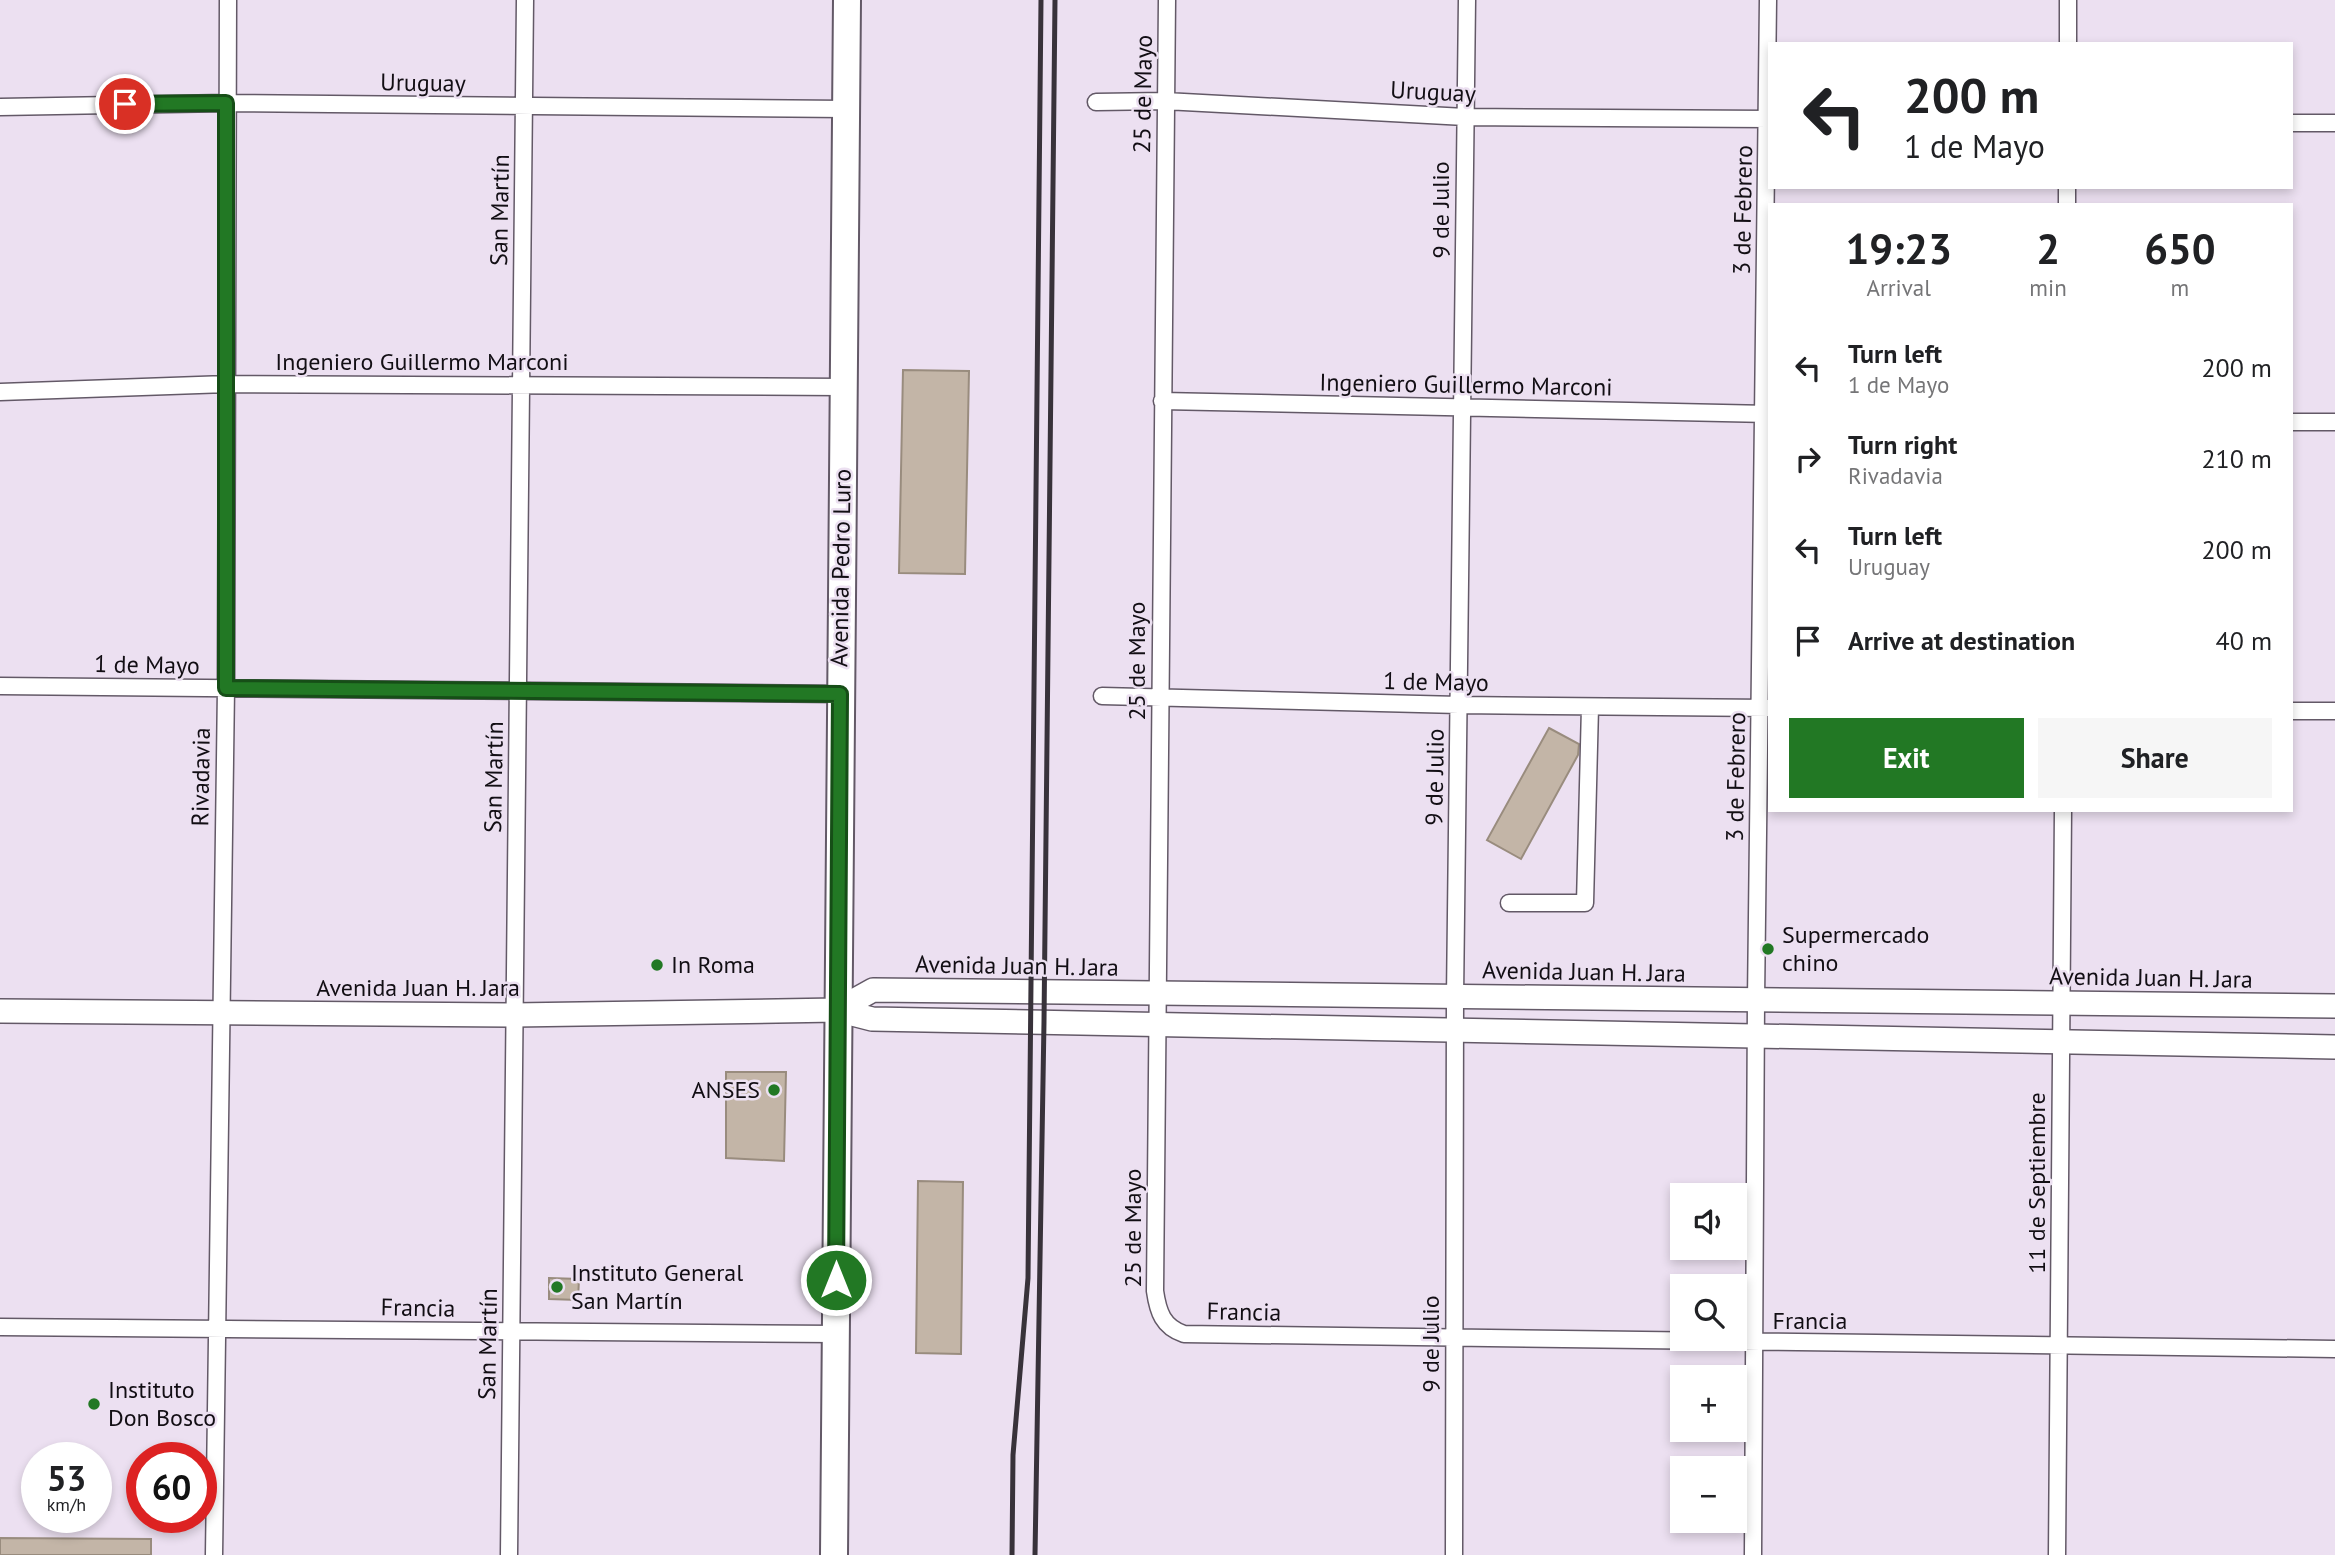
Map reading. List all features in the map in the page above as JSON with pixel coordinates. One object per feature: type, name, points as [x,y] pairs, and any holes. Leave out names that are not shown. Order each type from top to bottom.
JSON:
[{"type":"main road","name":"Avenida Pedro Luro","points":[[834,1555],[847,0]]},
{"type":"main road","name":"Avenida Juan H. Jara","points":[[837,1010],[873,990],[2335,1006]]},
{"type":"main road","name":"Avenida Juan H. Jara","points":[[0,1011],[514,1015],[837,1010],[872,1019],[2335,1047]]},
{"type":"street","name":"Rivadavia","points":[[214,1555],[219,1014],[226,688],[228,0]]},
{"type":"street","name":"San Martín","points":[[509,1555],[526,0]]},
{"type":"street","name":"25 de Mayo","points":[[1164,1322],[1155,1291],[1167,0]]},
{"type":"street","name":"9 de Julio","points":[[1454,1555],[1455,997],[1466,0]]},
{"type":"street","name":"3 de Febrero","points":[[1753,1555],[1755,1036],[1765,708],[1768,0]]},
{"type":"street","points":[[2068,0],[2068,42]]},
{"type":"street","name":"Uruguay","points":[[1096,102],[1165,101],[1465,117],[1768,119]]},
{"type":"street","name":"Uruguay","points":[[0,107],[226,103],[846,109]]},
{"type":"street","points":[[2293,123],[2335,123]]},
{"type":"street","name":"Ingeniero Guillermo Marconi","points":[[0,392],[227,384],[843,387]]},
{"type":"street","name":"Ingeniero Guillermo Marconi","points":[[1162,401],[1766,414]]},
{"type":"street","points":[[2293,422],[2335,422]]},
{"type":"street","name":"1 de Mayo","points":[[0,686],[840,694]]},
{"type":"street","name":"1 de Mayo","points":[[1102,696],[1459,705],[1765,708]]},
{"type":"street","points":[[1509,903],[1584,903],[1590,707]]},
{"type":"street","points":[[2293,711],[2335,712]]},
{"type":"street","name":"11 de Septiembre","points":[[2057,1555],[2063,812]]},
{"type":"street","name":"Francia","points":[[1164,1322],[1184,1334],[2335,1349]]},
{"type":"street","name":"Francia","points":[[0,1327],[836,1334]]},
{"type":"building","points":[[903,370],[969,371],[965,574],[899,573]]},
{"type":"building","points":[[1549,728],[1579,744],[1578,755],[1521,859],[1487,840]]},
{"type":"building","name":"ANSES","points":[[726,1072],[786,1072],[784,1161],[726,1158]]},
{"type":"building","points":[[918,1181],[963,1182],[961,1354],[916,1353]]},
{"type":"building","name":"Instituto General San Martín","points":[[549,1278],[579,1279],[578,1300],[549,1299]]},
{"type":"building","points":[[0,1538],[151,1539],[151,1555],[0,1555]]},
{"type":"railway","points":[[1012,1555],[1013,1455],[1028,1278],[1041,0]]},
{"type":"railway","points":[[1035,1555],[1044,1022],[1055,0]]},
{"type":"place","name":"Supermercado chino","points":[[1768,949]]},
{"type":"place","name":"In Roma","points":[[657,965]]},
{"type":"place","name":"ANSES","points":[[774,1090]]},
{"type":"place","name":"Instituto General San Martín","points":[[557,1287]]},
{"type":"place","name":"Instituto Don Bosco","points":[[94,1404]]},
{"type":"route","points":[[125,104],[226,103],[226,688],[840,694],[836,1280]]}]
